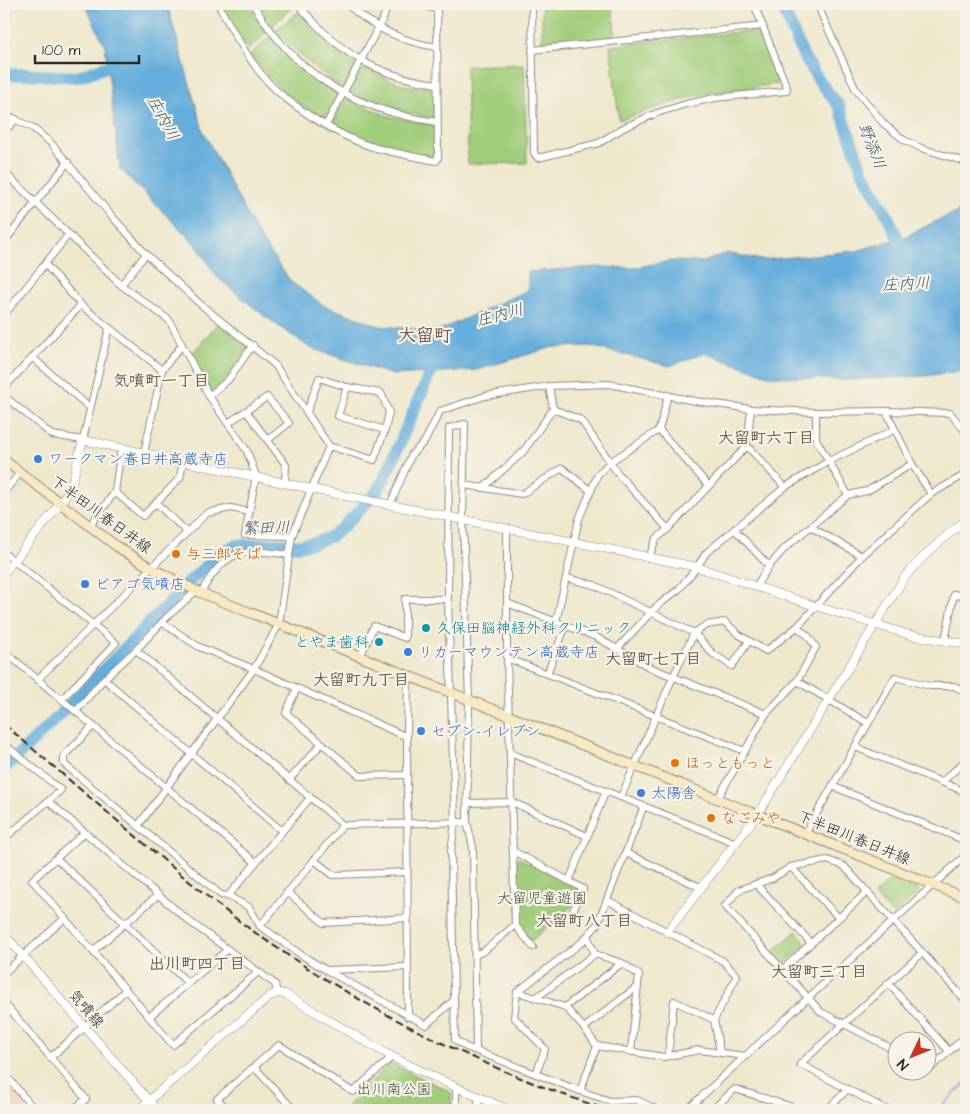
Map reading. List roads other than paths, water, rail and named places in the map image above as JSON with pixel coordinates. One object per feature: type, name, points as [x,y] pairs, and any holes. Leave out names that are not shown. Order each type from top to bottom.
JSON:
[{"type":"main road","name":"下半田川春日井線","points":[[4,460],[116,546],[151,568],[198,592],[966,898]]},
{"type":"street","points":[[218,4],[248,56],[266,80],[288,102],[326,125],[374,148],[436,161],[438,158],[437,6],[416,4]]},
{"type":"street","points":[[253,4],[277,39],[294,58],[315,76],[344,94],[376,109],[437,122]]},
{"type":"street","points":[[298,4],[312,21],[346,52],[391,74],[415,81],[437,84]]},
{"type":"street","points":[[346,4],[362,17],[395,37],[421,45],[437,47]]},
{"type":"street","points":[[326,125],[383,19],[388,4]]},
{"type":"street","points":[[532,4],[534,153],[538,158],[599,143],[623,128],[657,113],[686,104],[715,98],[786,91],[787,88],[754,4]]},
{"type":"street","points":[[819,4],[856,90],[880,120],[904,140],[921,148],[966,162]]},
{"type":"street","points":[[532,50],[763,26]]},
{"type":"street","points":[[4,114],[40,133],[52,144],[146,254],[199,303],[275,366],[306,412],[329,446],[374,460],[385,430],[389,412],[382,393],[347,387],[319,378],[306,412]]},
{"type":"street","points":[[4,132],[16,119]]},
{"type":"street","points":[[4,242],[68,162]]},
{"type":"street","points":[[4,172],[121,285],[169,320],[209,396],[247,451],[256,476],[245,534],[292,536]]},
{"type":"street","points":[[4,315],[69,234]]},
{"type":"street","points":[[121,285],[146,254]]},
{"type":"street","points":[[45,264],[81,305],[162,370]]},
{"type":"street","points":[[4,388],[81,305]]},
{"type":"street","points":[[4,573],[60,504],[71,487],[84,440],[109,328]]},
{"type":"street","points":[[144,454],[162,370],[182,344]]},
{"type":"street","points":[[209,396],[228,380],[252,345]]},
{"type":"street","points":[[33,358],[90,408]]},
{"type":"street","points":[[390,505],[412,454],[425,441],[440,410],[485,396],[549,386],[609,384],[751,409],[950,414],[966,432]]},
{"type":"street","points":[[484,487],[523,452],[552,409],[549,386]]},
{"type":"street","points":[[347,387],[338,416],[385,430]]},
{"type":"street","points":[[556,622],[579,519],[598,474],[610,462],[659,430],[668,395]]},
{"type":"street","points":[[4,396],[52,434],[697,567],[910,635],[966,644]]},
{"type":"street","points":[[228,422],[267,398],[289,423],[268,440]]},
{"type":"street","points":[[552,409],[581,420],[619,475],[668,529]]},
{"type":"street","points":[[650,557],[656,539],[668,529],[747,446],[751,409]]},
{"type":"street","points":[[246,411],[286,465],[285,483]]},
{"type":"street","points":[[886,411],[912,464],[931,494]]},
{"type":"street","points":[[816,412],[816,439],[848,495]]},
{"type":"street","points":[[476,1050],[473,847],[467,822],[469,701],[464,520],[465,424],[449,428],[448,600],[456,822],[451,852],[455,1040],[476,1050],[580,1091],[610,1101],[637,1100],[658,1110]]},
{"type":"street","points":[[659,430],[708,485]]},
{"type":"street","points":[[617,649],[652,612],[679,589],[706,553],[784,487],[829,461],[894,430]]},
{"type":"street","points":[[138,826],[254,669],[279,624],[292,536],[329,446]]},
{"type":"street","points":[[747,446],[784,487]]},
{"type":"street","points":[[89,527],[115,492],[121,448]]},
{"type":"street","points":[[115,492],[143,516],[180,478],[184,461]]},
{"type":"street","points":[[756,586],[769,566],[785,548],[848,495],[867,490],[912,464]]},
{"type":"street","points":[[464,485],[522,494],[562,468],[591,491]]},
{"type":"street","points":[[4,492],[20,473]]},
{"type":"street","points":[[621,797],[694,633],[706,625],[725,622],[738,634],[766,651],[797,627],[862,556],[931,494],[966,474]]},
{"type":"street","points":[[156,503],[187,532]]},
{"type":"street","points":[[38,679],[207,513],[231,508],[248,512]]},
{"type":"street","points":[[667,932],[758,814],[904,578],[918,561],[941,539],[966,520]]},
{"type":"street","points":[[812,526],[862,556]]},
{"type":"street","points":[[507,528],[508,716],[515,925],[533,946]]},
{"type":"street","points":[[734,529],[769,566]]},
{"type":"street","points":[[76,711],[104,679],[136,650],[166,618],[198,592],[226,560],[240,553],[264,552],[289,555]]},
{"type":"street","points":[[4,553],[116,643],[62,699]]},
{"type":"street","points":[[566,578],[594,585],[694,633],[712,653],[732,666],[749,641]]},
{"type":"street","points":[[945,641],[954,594],[966,597]]},
{"type":"street","points":[[360,657],[374,626],[405,638],[405,599],[448,600]]},
{"type":"street","points":[[507,603],[596,638],[649,667],[766,714]]},
{"type":"street","points":[[163,623],[199,647],[254,669],[407,737]]},
{"type":"street","points":[[547,674],[566,626]]},
{"type":"street","points":[[718,798],[766,714],[797,681],[816,647],[808,636],[797,627]]},
{"type":"street","points":[[136,650],[343,825],[467,822]]},
{"type":"street","points":[[4,651],[255,862]]},
{"type":"street","points":[[507,658],[744,751]]},
{"type":"street","points":[[408,677],[406,775],[408,1017]]},
{"type":"street","points":[[804,834],[895,677],[930,686],[954,686],[966,692]]},
{"type":"street","points":[[104,679],[282,830]]},
{"type":"street","points":[[797,681],[868,723]]},
{"type":"street","points":[[297,688],[286,714],[360,776],[406,775]]},
{"type":"street","points":[[93,726],[64,756],[64,764],[221,895],[228,896],[249,907],[260,926],[326,970],[408,1017],[426,1025],[454,1000]]},
{"type":"street","points":[[289,780],[322,743]]},
{"type":"street","points":[[4,744],[62,790],[4,839]]},
{"type":"street","points":[[855,747],[966,792]]},
{"type":"street","points":[[4,756],[10,749]]},
{"type":"street","points":[[510,753],[736,843]]},
{"type":"street","points":[[942,782],[966,760]]},
{"type":"street","points":[[832,786],[966,841]]},
{"type":"street","points":[[569,881],[606,791]]},
{"type":"street","points":[[228,896],[310,798]]},
{"type":"street","points":[[49,802],[158,895],[227,950],[275,984],[277,993]]},
{"type":"street","points":[[468,803],[512,802],[587,836]]},
{"type":"street","points":[[536,1074],[545,1049],[514,1017],[517,992],[582,942],[597,925],[644,806]]},
{"type":"street","points":[[260,926],[343,825]]},
{"type":"street","points":[[85,832],[32,880],[173,1045],[258,972]]},
{"type":"street","points":[[513,851],[583,889],[571,914]]},
{"type":"street","points":[[626,853],[700,887]]},
{"type":"street","points":[[687,1110],[966,855]]},
{"type":"street","points":[[57,859],[188,983]]},
{"type":"street","points":[[314,860],[333,876],[407,872]]},
{"type":"street","points":[[888,1047],[820,1012],[725,906],[738,890],[773,878],[791,867],[827,860],[844,866],[966,1001]]},
{"type":"street","points":[[791,867],[838,918]]},
{"type":"street","points":[[756,884],[811,943]]},
{"type":"street","points":[[287,892],[324,923],[408,918]]},
{"type":"street","points":[[783,970],[867,892]]},
{"type":"street","points":[[93,951],[158,895]]},
{"type":"street","points":[[607,900],[723,961],[737,976],[714,1020],[720,1052]]},
{"type":"street","points":[[4,973],[65,918]]},
{"type":"street","points":[[475,955],[484,951],[515,925]]},
{"type":"street","name":"気噴線","points":[[4,934],[157,1110]]},
{"type":"street","points":[[587,936],[595,954],[622,963],[639,975],[631,1051]]},
{"type":"street","points":[[150,1017],[227,950]]},
{"type":"street","points":[[887,1110],[800,1064],[922,953]]},
{"type":"street","points":[[537,997],[595,954]]},
{"type":"street","points":[[565,1007],[622,963]]},
{"type":"street","points":[[326,970],[408,967]]},
{"type":"street","points":[[888,983],[949,1051]]},
{"type":"street","points":[[584,1028],[638,986]]},
{"type":"street","points":[[51,1057],[126,990]]},
{"type":"street","points":[[517,992],[565,1007],[597,1046],[668,1056],[699,1050],[745,1056]]},
{"type":"street","points":[[138,1110],[270,996],[277,993],[285,994],[392,1057],[478,1098],[509,1110]]},
{"type":"street","points":[[668,1056],[674,1001],[714,1020]]},
{"type":"street","points":[[4,1003],[86,1099],[73,1110]]},
{"type":"street","points":[[938,1061],[966,1036]]},
{"type":"street","points":[[229,1110],[217,1099],[279,1046],[353,1092],[392,1057]]},
{"type":"street","points":[[580,1091],[597,1046]]},
{"type":"street","points":[[254,1067],[294,1110]]},
{"type":"street","points":[[4,1074],[36,1110]]},
{"type":"street","points":[[456,1088],[456,1110]]},
{"type":"street","points":[[712,1110],[736,1089],[802,1110]]},
{"type":"street","points":[[827,1110],[847,1090]]},
{"type":"street","points":[[478,1098],[479,1110]]},
{"type":"water","name":"庄内川","points":[[85,4],[167,4],[203,131],[256,232],[291,282],[323,305],[379,326],[438,331],[528,290],[528,272],[596,267],[632,268],[671,261],[703,262],[727,253],[761,260],[856,251],[904,237],[966,209],[966,371],[924,376],[844,380],[771,376],[704,353],[670,366],[590,346],[553,347],[476,370],[393,375],[310,348],[263,315],[217,277],[197,246],[120,169],[105,46]]},
{"type":"waterway","name":"野添川","points":[[781,4],[803,55],[818,79],[839,106],[862,170],[905,253]]},
{"type":"waterway","points":[[4,75],[23,74],[77,77],[115,64]]},
{"type":"waterway","name":"繁田川","points":[[4,769],[221,552],[236,545],[286,544],[297,546],[314,543],[332,536],[344,526],[376,493],[385,477],[429,376],[440,359]]},
{"type":"waterway","points":[[938,1110],[966,1082]]},
{"type":"railway","points":[[4,724],[212,900],[298,962],[340,988],[426,1035],[516,1076],[608,1110]]},
{"type":"place","name":"ワークマン春日井高蔵寺店","points":[[38,459]]},
{"type":"place","name":"与三郎そば","points":[[176,554]]},
{"type":"place","name":"ピアゴ気噴店","points":[[85,584]]},
{"type":"place","name":"久保田脳神経外科クリニック","points":[[426,628]]},
{"type":"place","name":"とやま歯科","points":[[379,642]]},
{"type":"place","name":"リカーマウンテン高蔵寺店","points":[[408,652]]},
{"type":"place","name":"セブン-イレブン","points":[[421,731]]},
{"type":"place","name":"ほっともっと","points":[[675,763]]},
{"type":"place","name":"太陽舎","points":[[641,793]]},
{"type":"place","name":"なごみや","points":[[711,818]]},
{"type":"district","name":"大留町","points":[[425,335]]},
{"type":"district","name":"気噴町一丁目","points":[[161,381]]},
{"type":"district","name":"大留町六丁目","points":[[766,438]]},
{"type":"district","name":"大留町七丁目","points":[[653,659]]},
{"type":"district","name":"大留町九丁目","points":[[361,680]]},
{"type":"district","name":"大留町八丁目","points":[[584,921]]},
{"type":"district","name":"出川町四丁目","points":[[197,964]]},
{"type":"district","name":"大留町三丁目","points":[[819,972]]},
{"type":"park label","name":"大留児童遊園","points":[[542,898]]},
{"type":"park label","name":"出川南公園","points":[[394,1089]]}]
